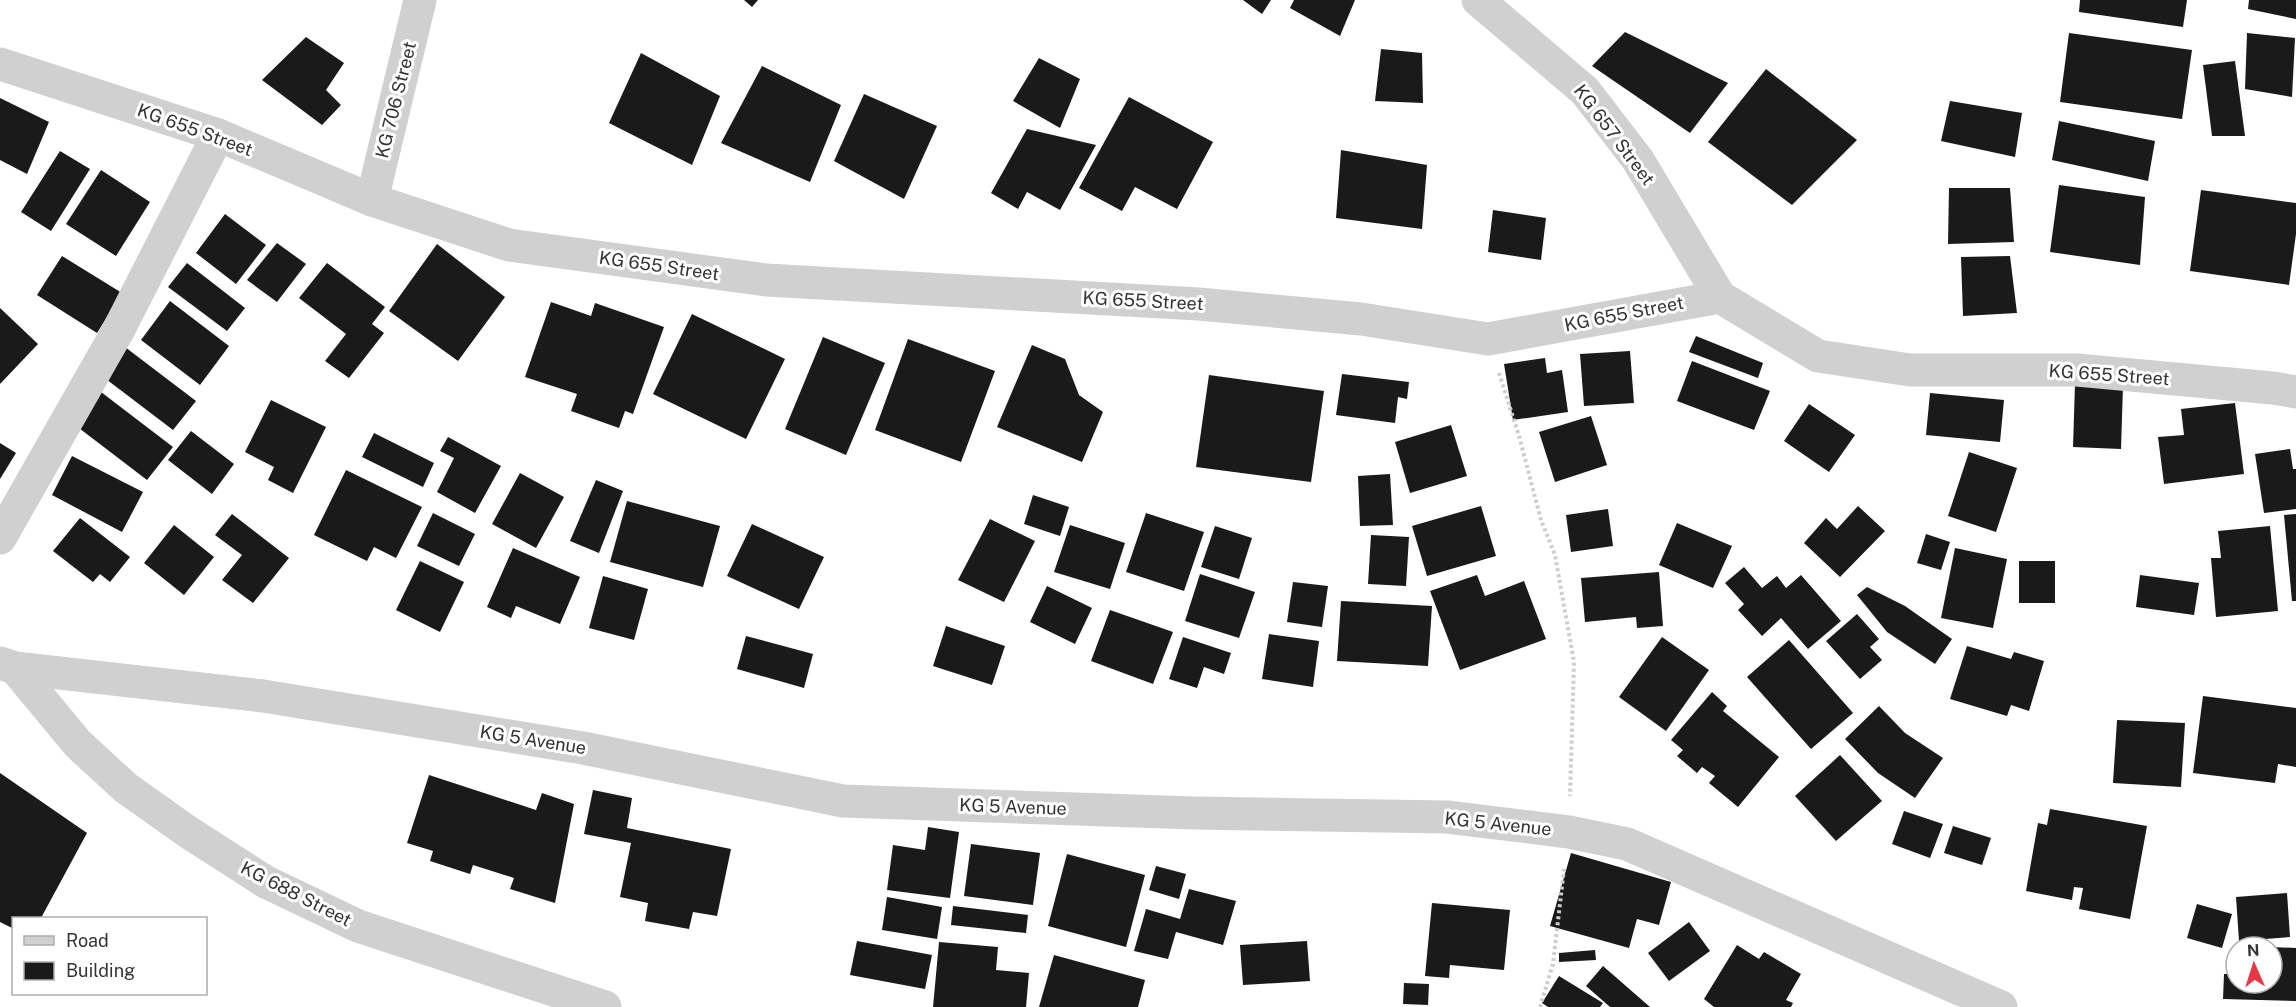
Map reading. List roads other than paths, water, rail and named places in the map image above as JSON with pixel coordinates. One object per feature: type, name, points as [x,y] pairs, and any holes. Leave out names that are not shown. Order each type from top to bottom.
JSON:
[{"type":"street","name":"KG 706 Street","points":[[372,200],[420,0]]},
{"type":"street","name":"KG 657 Street","points":[[1478,0],[1585,91],[1638,160],[1720,297]]},
{"type":"street","name":"KG 655 Street","points":[[0,64],[218,135],[372,200],[509,245],[766,280],[1199,304],[1361,319],[1488,339],[1720,297],[1818,356],[1910,370],[2077,370],[2296,392]]},
{"type":"street","points":[[0,538],[119,329],[218,135]]},
{"type":"street","name":"KG 5 Avenue","points":[[8,666],[263,696],[583,747],[843,801],[1183,812],[1447,817],[1569,832],[1628,844],[2001,1007]]},
{"type":"street","name":"KG 688 Street","points":[[8,666],[78,744],[126,788],[188,832],[266,882],[358,926],[604,1007]]}]
